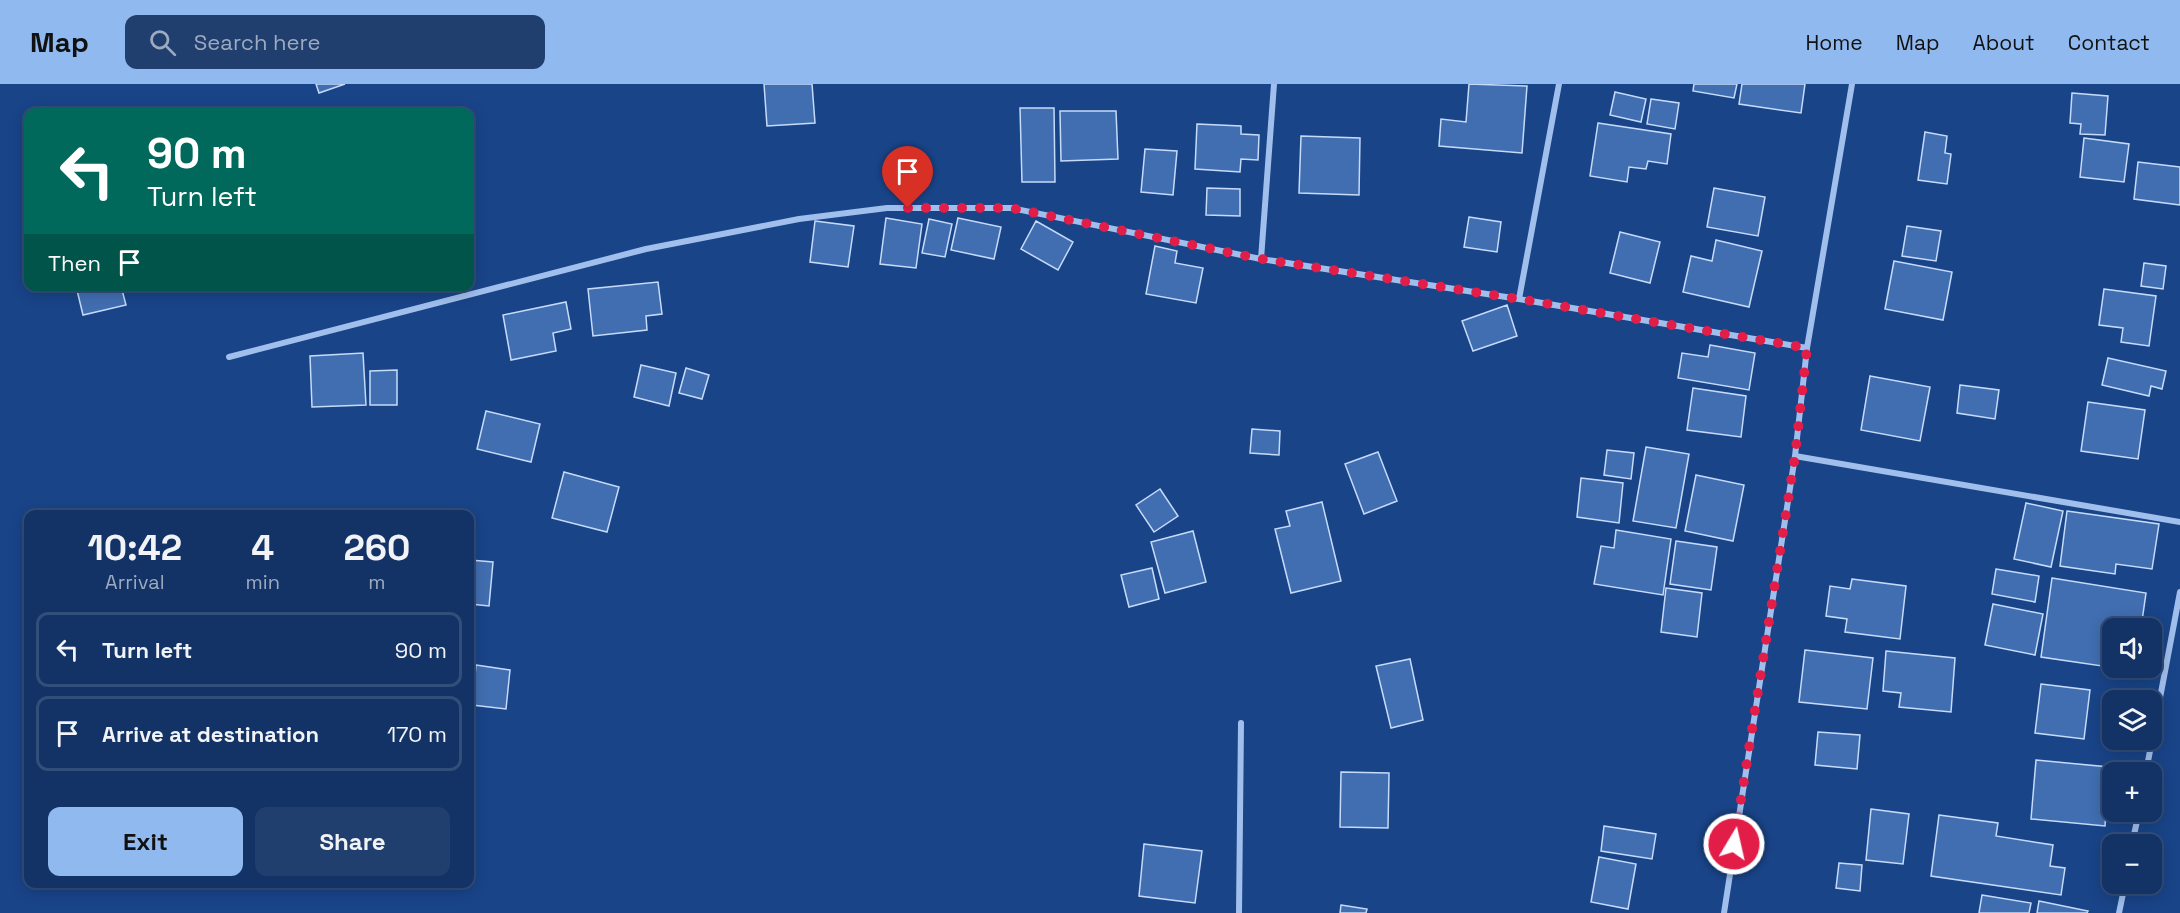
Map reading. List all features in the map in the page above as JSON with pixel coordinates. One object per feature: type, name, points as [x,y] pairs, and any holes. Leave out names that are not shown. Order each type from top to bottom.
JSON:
[{"type":"street","points":[[1261,259],[1274,84]]},
{"type":"street","points":[[1519,299],[1559,84]]},
{"type":"street","points":[[1724,913],[1795,456],[1807,348],[1852,84]]},
{"type":"street","points":[[229,357],[646,249],[799,219],[887,208],[1011,208],[1261,259],[1519,299],[1807,348]]},
{"type":"street","points":[[1795,456],[2180,522]]},
{"type":"street","points":[[2148,762],[2180,592]]},
{"type":"street","points":[[1239,913],[1240,723]]},
{"type":"street","points":[[2120,913],[2123,894]]},
{"type":"building","points":[[316,84],[345,84],[319,93]]},
{"type":"building","points":[[764,84],[812,84],[815,123],[767,126]]},
{"type":"building","points":[[1469,84],[1527,86],[1522,153],[1439,146],[1441,119],[1466,122]]},
{"type":"building","points":[[1694,84],[1737,84],[1734,98],[1693,91]]},
{"type":"building","points":[[1742,84],[1805,84],[1801,113],[1739,104]]},
{"type":"building","points":[[1615,92],[1646,99],[1641,122],[1610,115]]},
{"type":"building","points":[[2072,93],[2108,96],[2105,135],[2080,134],[2081,124],[2070,123]]},
{"type":"building","points":[[1651,99],[1679,103],[1675,129],[1647,124]]},
{"type":"building","points":[[1020,108],[1054,108],[1055,182],[1022,182]]},
{"type":"building","points":[[1060,111],[1116,111],[1118,159],[1061,161]]},
{"type":"building","points":[[1598,123],[1671,134],[1667,164],[1648,161],[1646,169],[1629,167],[1627,182],[1590,176]]},
{"type":"building","points":[[1197,124],[1241,126],[1241,134],[1259,135],[1258,160],[1241,159],[1240,172],[1195,169]]},
{"type":"building","points":[[1925,132],[1947,136],[1945,153],[1951,154],[1947,184],[1918,180]]},
{"type":"building","points":[[1301,136],[1360,138],[1359,195],[1299,193]]},
{"type":"building","points":[[2084,138],[2129,144],[2124,182],[2080,177]]},
{"type":"building","points":[[1145,149],[1177,151],[1173,195],[1141,192]]},
{"type":"building","points":[[2138,162],[2180,167],[2180,205],[2134,199]]},
{"type":"building","points":[[1207,188],[1240,189],[1240,216],[1206,215]]},
{"type":"building","points":[[1714,188],[1765,197],[1758,236],[1707,227]]},
{"type":"building","points":[[1469,217],[1501,222],[1497,252],[1464,247]]},
{"type":"building","points":[[886,218],[922,224],[916,268],[880,264]]},
{"type":"building","points":[[958,218],[1001,227],[994,259],[951,250]]},
{"type":"building","points":[[929,219],[952,224],[945,257],[922,253]]},
{"type":"building","points":[[815,221],[854,226],[848,267],[810,262]]},
{"type":"building","points":[[1036,221],[1073,242],[1058,270],[1021,249]]},
{"type":"building","points":[[1907,226],[1941,231],[1936,261],[1902,256]]},
{"type":"building","points":[[1620,232],[1660,242],[1650,283],[1610,273]]},
{"type":"building","points":[[1716,240],[1762,251],[1749,307],[1683,292],[1691,256],[1712,261]]},
{"type":"building","points":[[1155,246],[1177,251],[1175,263],[1203,268],[1196,303],[1146,294]]},
{"type":"building","points":[[1894,261],[1952,272],[1943,320],[1885,309]]},
{"type":"building","points":[[2144,263],[2166,266],[2163,289],[2141,286]]},
{"type":"building","points":[[658,282],[662,314],[646,316],[647,330],[593,336],[588,289]]},
{"type":"building","points":[[2104,289],[2156,296],[2149,346],[2121,342],[2123,328],[2099,325]]},
{"type":"building","points":[[77,291],[122,291],[126,305],[83,315]]},
{"type":"building","points":[[566,302],[571,329],[553,333],[556,351],[511,360],[503,315]]},
{"type":"building","points":[[1507,305],[1517,336],[1473,351],[1462,321]]},
{"type":"building","points":[[1710,345],[1755,353],[1749,390],[1678,378],[1682,353],[1708,357]]},
{"type":"building","points":[[363,353],[366,405],[312,407],[310,356]]},
{"type":"building","points":[[2108,358],[2166,371],[2162,389],[2151,386],[2149,396],[2102,385]]},
{"type":"building","points":[[641,365],[676,373],[669,406],[634,397]]},
{"type":"building","points":[[686,368],[709,375],[702,399],[679,393]]},
{"type":"building","points":[[397,370],[397,405],[370,405],[370,371]]},
{"type":"building","points":[[1870,376],[1930,387],[1920,441],[1861,430]]},
{"type":"building","points":[[1960,385],[1999,390],[1995,419],[1957,413]]},
{"type":"building","points":[[1693,388],[1746,396],[1741,437],[1687,430]]},
{"type":"building","points":[[2088,402],[2145,410],[2138,459],[2081,451]]},
{"type":"building","points":[[486,411],[540,424],[531,462],[477,449]]},
{"type":"building","points":[[1252,429],[1280,431],[1279,455],[1250,453]]},
{"type":"building","points":[[1646,447],[1689,454],[1676,528],[1633,521]]},
{"type":"building","points":[[1607,450],[1634,453],[1631,479],[1604,475]]},
{"type":"building","points":[[1378,452],[1397,501],[1364,514],[1345,464]]},
{"type":"building","points":[[564,472],[619,487],[607,532],[552,518]]},
{"type":"building","points":[[1696,475],[1744,485],[1733,541],[1685,531]]},
{"type":"building","points":[[1581,478],[1623,483],[1619,523],[1577,517]]},
{"type":"building","points":[[1160,489],[1178,516],[1154,532],[1136,505]]},
{"type":"building","points":[[1322,502],[1341,581],[1291,593],[1275,529],[1290,526],[1286,511]]},
{"type":"building","points":[[2026,503],[2063,511],[2051,567],[2014,559]]},
{"type":"building","points":[[2067,511],[2159,524],[2152,569],[2116,564],[2115,574],[2060,566]]},
{"type":"building","points":[[1616,530],[1671,539],[1663,595],[1594,584],[1601,546],[1614,548]]},
{"type":"building","points":[[1193,531],[1206,582],[1165,593],[1151,542]]},
{"type":"building","points":[[1676,541],[1717,547],[1711,590],[1670,584]]},
{"type":"building","points":[[474,560],[493,562],[489,606],[474,604]]},
{"type":"building","points":[[1152,568],[1159,599],[1129,607],[1121,575]]},
{"type":"building","points":[[1996,569],[2039,576],[2035,602],[1992,594]]},
{"type":"building","points":[[2052,578],[2146,593],[2142,618],[2102,618],[2102,666],[2041,657]]},
{"type":"building","points":[[1852,579],[1906,586],[1900,639],[1845,632],[1847,619],[1826,616],[1830,586],[1850,589]]},
{"type":"building","points":[[1666,588],[1702,593],[1697,637],[1661,632]]},
{"type":"building","points":[[1993,604],[2043,614],[2035,655],[1985,645]]},
{"type":"building","points":[[1805,650],[1873,658],[1867,709],[1799,702]]},
{"type":"building","points":[[1886,651],[1955,658],[1951,712],[1899,707],[1901,693],[1883,691]]},
{"type":"building","points":[[1410,659],[1423,720],[1391,728],[1376,666]]},
{"type":"building","points":[[476,665],[510,670],[506,709],[474,705]]},
{"type":"building","points":[[2041,684],[2090,690],[2084,739],[2035,733]]},
{"type":"building","points":[[1818,732],[1860,735],[1857,769],[1815,765]]},
{"type":"building","points":[[2036,760],[2102,766],[2102,822],[2105,822],[2105,826],[2031,819]]},
{"type":"building","points":[[1341,772],[1389,773],[1388,828],[1340,827]]},
{"type":"building","points":[[1871,809],[1909,814],[1903,864],[1866,860]]},
{"type":"building","points":[[1939,815],[1998,823],[1996,836],[2053,845],[2050,866],[2065,868],[2061,895],[1931,876]]},
{"type":"building","points":[[1604,826],[1656,834],[1652,859],[1601,851]]},
{"type":"building","points":[[1144,844],[1202,851],[1195,903],[1139,896]]},
{"type":"building","points":[[1599,857],[1636,864],[1628,909],[1591,902]]},
{"type":"building","points":[[1839,863],[1862,865],[1860,891],[1836,888]]},
{"type":"building","points":[[1982,895],[2031,903],[2029,913],[1979,913]]},
{"type":"building","points":[[2039,901],[2088,911],[2087,913],[2037,913]]},
{"type":"building","points":[[1341,905],[1367,909],[1366,913],[1340,913]]},
{"type":"route","points":[[908,208],[1011,208],[1261,259],[1519,299],[1807,348],[1795,456],[1734,844]]}]
